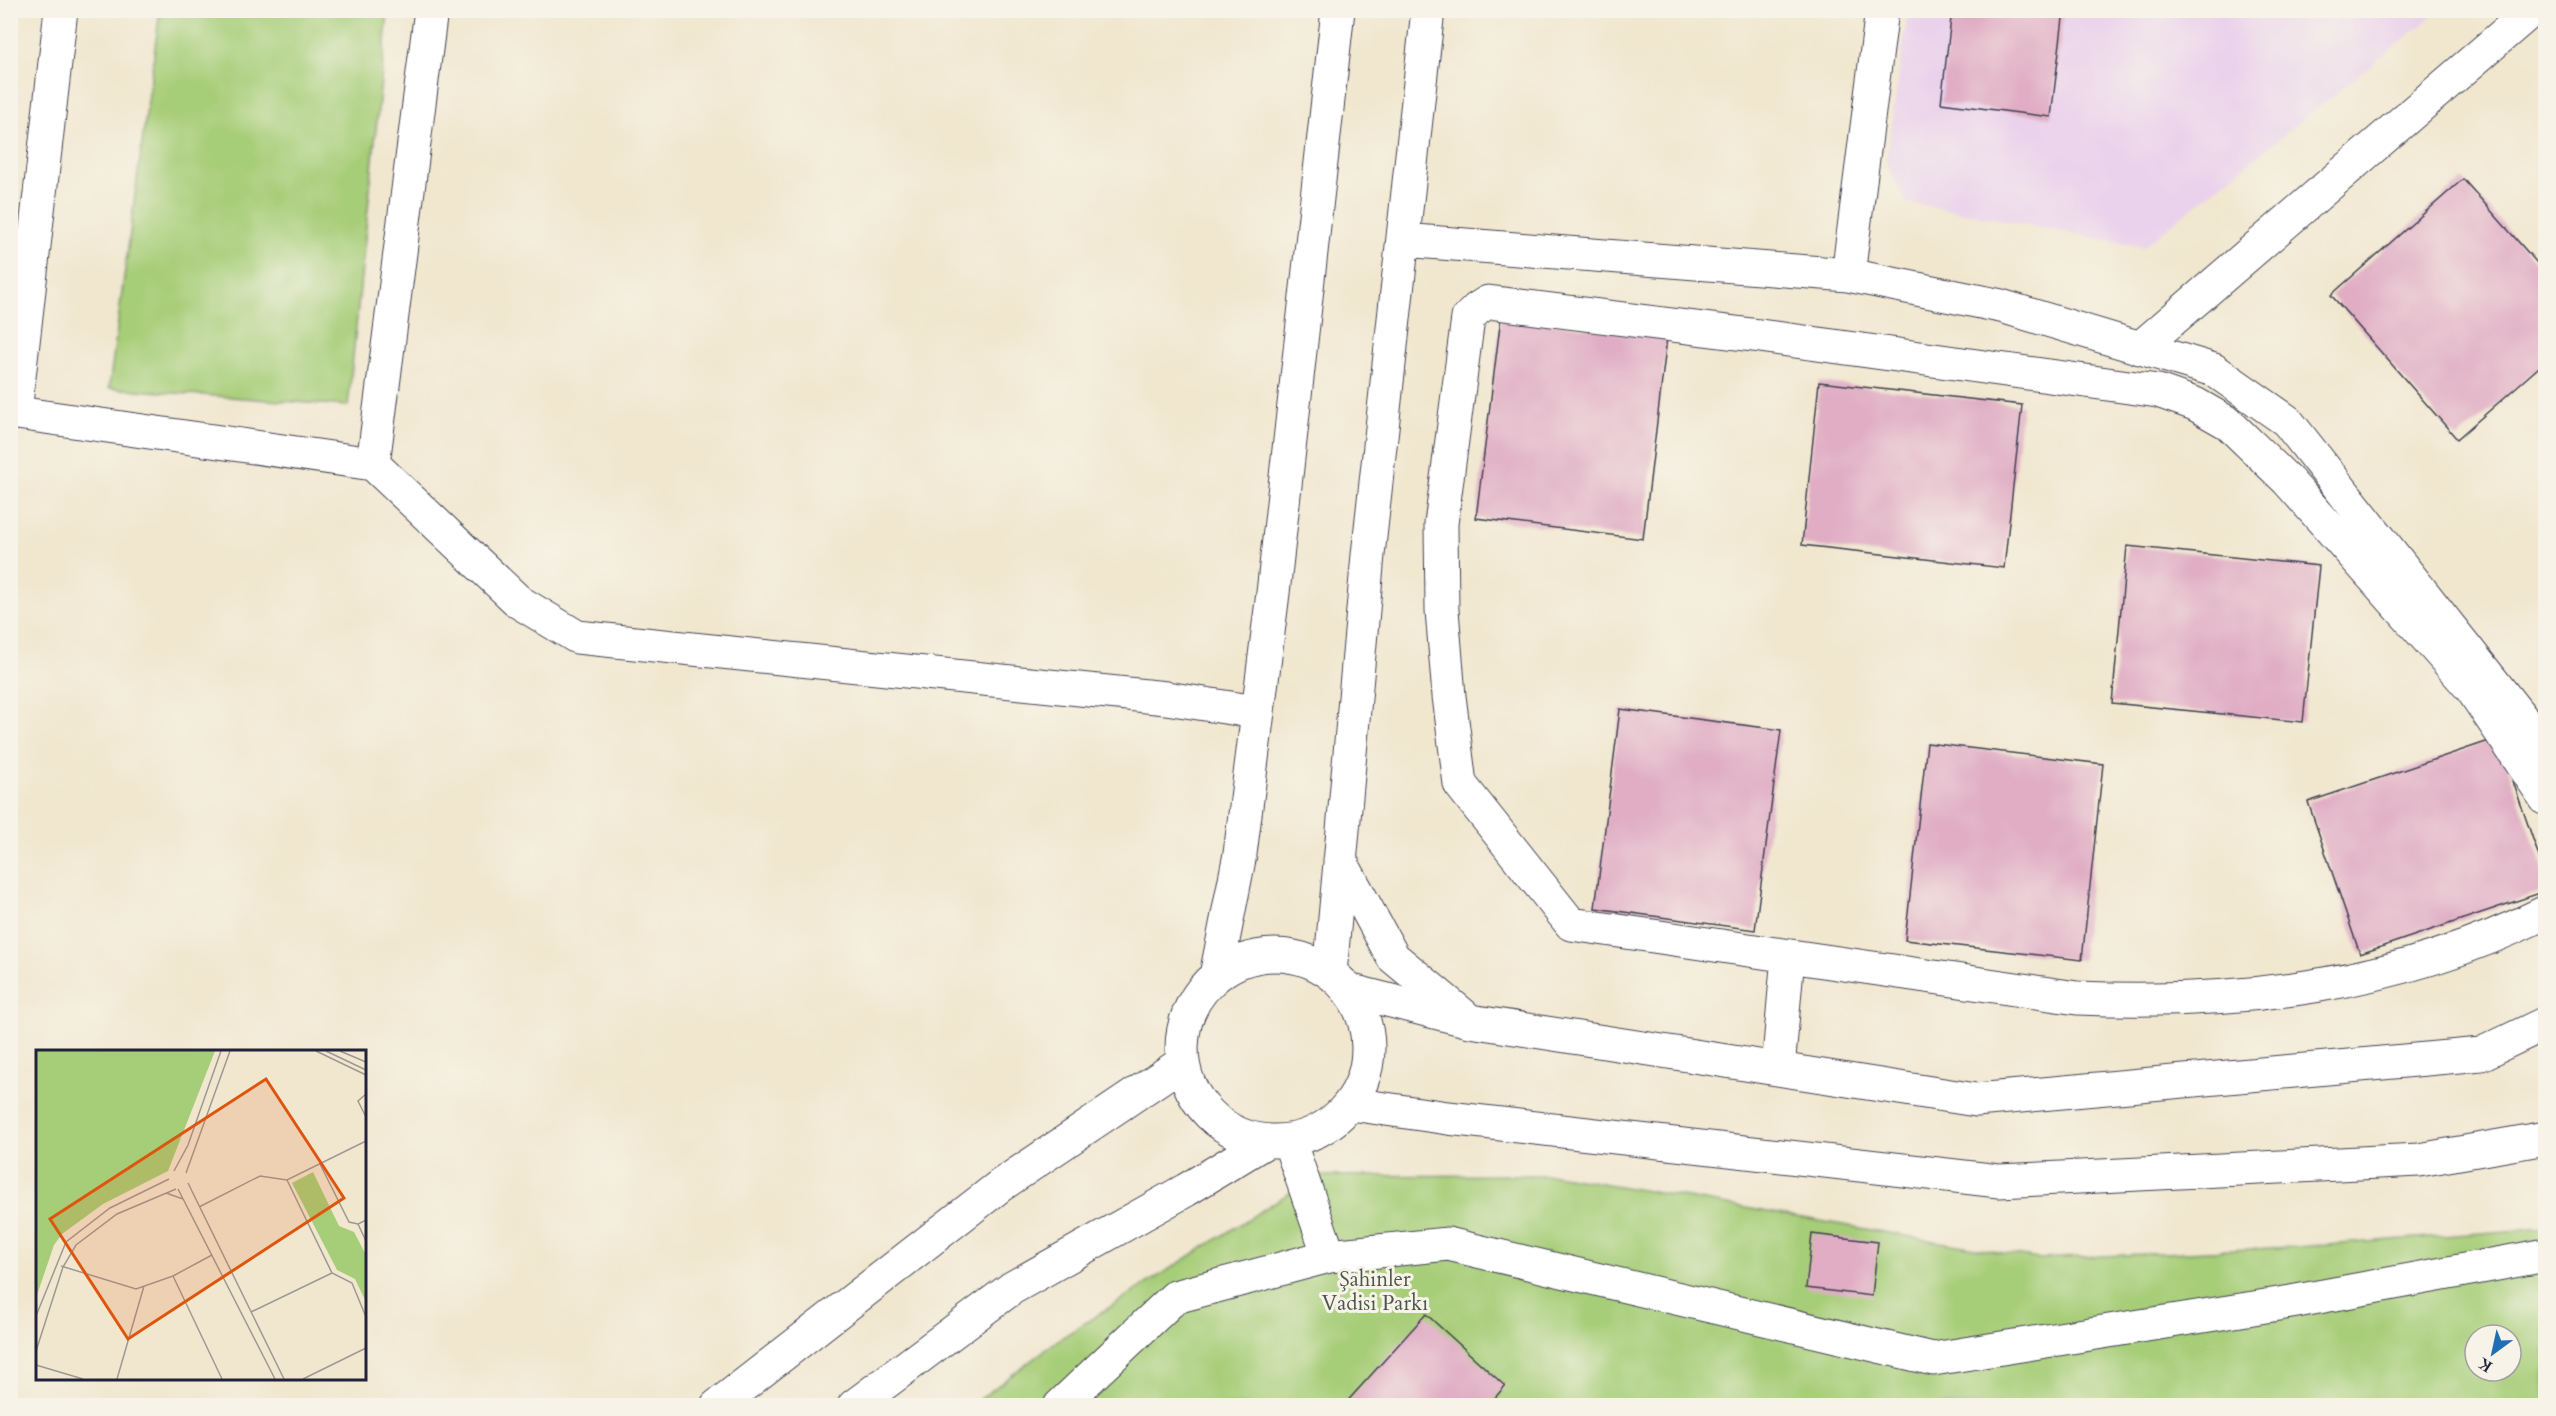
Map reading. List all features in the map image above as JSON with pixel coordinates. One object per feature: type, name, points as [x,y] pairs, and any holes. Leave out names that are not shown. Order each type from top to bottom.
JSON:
[{"type":"street","points":[[61,10],[13,412],[373,464],[519,602],[577,637],[1154,696],[1257,712]]},
{"type":"street","points":[[373,464],[431,10]]},
{"type":"street","points":[[1216,975],[1240,854],[1273,593],[1338,10]]},
{"type":"street","points":[[1339,982],[1340,860],[1368,555],[1428,10]]},
{"type":"street","points":[[1848,275],[1882,10]]},
{"type":"street","points":[[2140,348],[2532,10]]},
{"type":"street","points":[[1403,240],[1848,275],[2001,306],[2214,370],[2287,421],[2546,749]]},
{"type":"street","points":[[2546,799],[2471,688],[2288,481],[2228,423],[2195,404],[2158,391],[1760,336],[1488,303],[1468,318],[1441,524],[1442,610],[1449,696],[1460,784],[1571,924],[2077,998],[2137,1000],[2258,995],[2360,979],[2466,947],[2546,912]]},
{"type":"street","points":[[1340,860],[1393,957],[1470,1021]]},
{"type":"street","points":[[854,1406],[1012,1288],[1277,1141],[1313,1134],[1334,1121],[1351,1104],[1363,1082],[1368,1059],[1368,1034],[1361,1011],[1339,982],[1309,961],[1293,957],[1260,956],[1237,963],[1216,975],[1199,993],[1187,1015],[1182,1038],[1182,1063],[1189,1086],[1202,1107],[1220,1124],[1241,1136],[1277,1141]]},
{"type":"street","points":[[1778,1069],[1788,956]]},
{"type":"street","points":[[1339,982],[1470,1021],[1976,1100],[2481,1054],[2546,1023]]},
{"type":"street","points":[[717,1406],[1001,1185],[1182,1063]]},
{"type":"street","points":[[1351,1104],[1448,1118],[1999,1181],[2419,1160],[2546,1138]]},
{"type":"street","points":[[1277,1141],[1329,1256]]},
{"type":"street","points":[[1060,1406],[1175,1296],[1329,1256],[1448,1244],[1933,1359],[2291,1302],[2546,1255]]},
{"type":"shaded area","points":[[1908,11],[2439,11],[2143,247],[1906,202],[1886,164]]},
{"type":"green space","points":[[160,11],[388,11],[348,406],[109,388]]},
{"type":"green space","name":"Şahinler Vadisi Parkı","points":[[1555,1175],[2038,1259],[2315,1246],[2545,1228],[2545,1405],[971,1406],[1058,1340],[1316,1176]]},
{"type":"building","points":[[1952,10],[2064,10],[2051,117],[1941,103]]},
{"type":"building","points":[[2463,179],[2546,273],[2546,361],[2457,439],[2331,295]]},
{"type":"building","points":[[1501,317],[1667,338],[1643,539],[1476,518]]},
{"type":"building","points":[[1819,382],[2022,405],[2004,568],[1802,545]]},
{"type":"building","points":[[2127,546],[2319,566],[2303,722],[2112,703]]},
{"type":"building","points":[[1620,709],[1781,730],[1755,930],[1595,908]]},
{"type":"building","points":[[2498,738],[2546,877],[2546,891],[2360,954],[2308,802]]},
{"type":"building","points":[[1927,743],[2103,764],[2082,960],[1905,940]]},
{"type":"building","points":[[1812,1234],[1878,1242],[1872,1296],[1806,1288]]},
{"type":"building","points":[[1426,1314],[1505,1386],[1488,1406],[1343,1406]]}]
